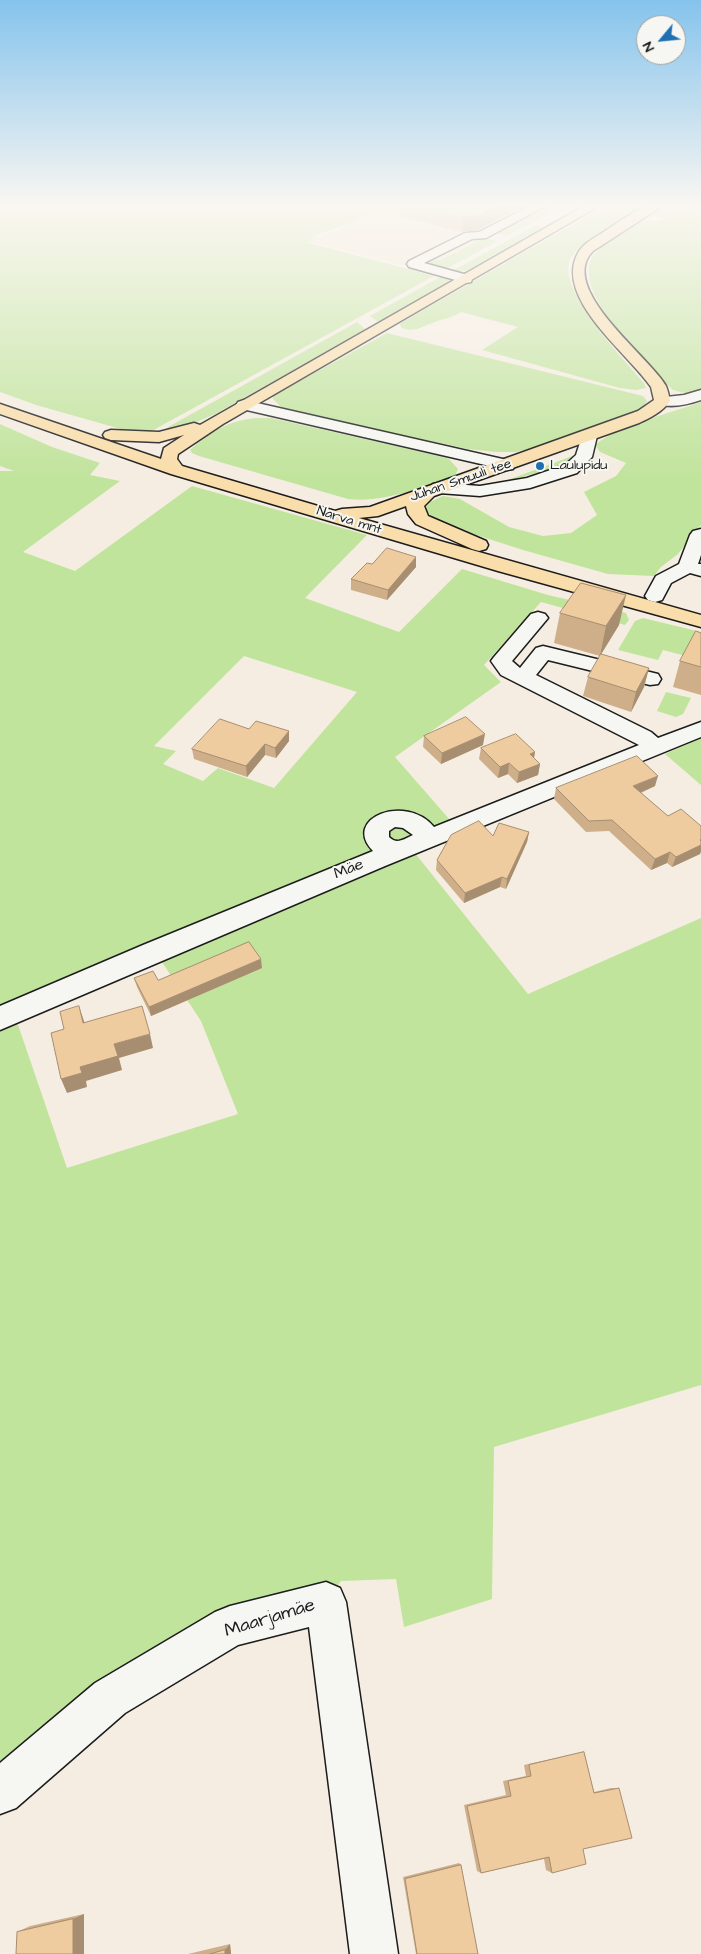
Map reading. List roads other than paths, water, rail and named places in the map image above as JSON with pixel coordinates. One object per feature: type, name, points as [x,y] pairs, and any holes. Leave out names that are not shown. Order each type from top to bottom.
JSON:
[{"type":"main road","points":[[176,470],[169,459],[170,452],[244,405],[439,294]]},
{"type":"main road","points":[[587,294],[601,320],[657,384],[662,401]]},
{"type":"main road","name":"Narva mnt","points":[[0,400],[564,571],[701,608]]},
{"type":"main road","name":"Juhan Smuuli tee","points":[[372,512],[642,417],[656,408],[662,401]]},
{"type":"main road","name":"Narva mnt","points":[[0,409],[52,429],[176,470],[314,510],[481,562],[701,621]]},
{"type":"main road","points":[[111,435],[159,437],[217,421]]},
{"type":"main road","points":[[434,490],[415,506],[417,514],[422,520],[479,544]]},
{"type":"main road","points":[[314,510],[338,514],[372,512]]},
{"type":"street","points":[[662,401],[686,400],[701,395]]},
{"type":"street","points":[[244,405],[507,465]]},
{"type":"street","points":[[434,490],[480,491],[530,483],[571,469],[584,457],[589,436]]},
{"type":"street","points":[[654,596],[663,580],[694,568],[699,535],[701,534]]},
{"type":"street","points":[[538,618],[501,661],[508,670],[643,737],[656,748]]},
{"type":"street","points":[[523,678],[543,652],[650,680]]},
{"type":"street","name":"Mäe","points":[[0,1018],[162,948],[397,851],[701,729]]},
{"type":"street","points":[[397,851],[384,847],[377,840],[377,828],[384,821],[392,818],[403,818],[415,822],[425,831],[428,839]]},
{"type":"street","name":"Maarjamäe","points":[[0,1792],[110,1698],[230,1627],[326,1602],[374,1954]]},
{"type":"place","name":"Laulupidu","points":[[540,466]]}]
